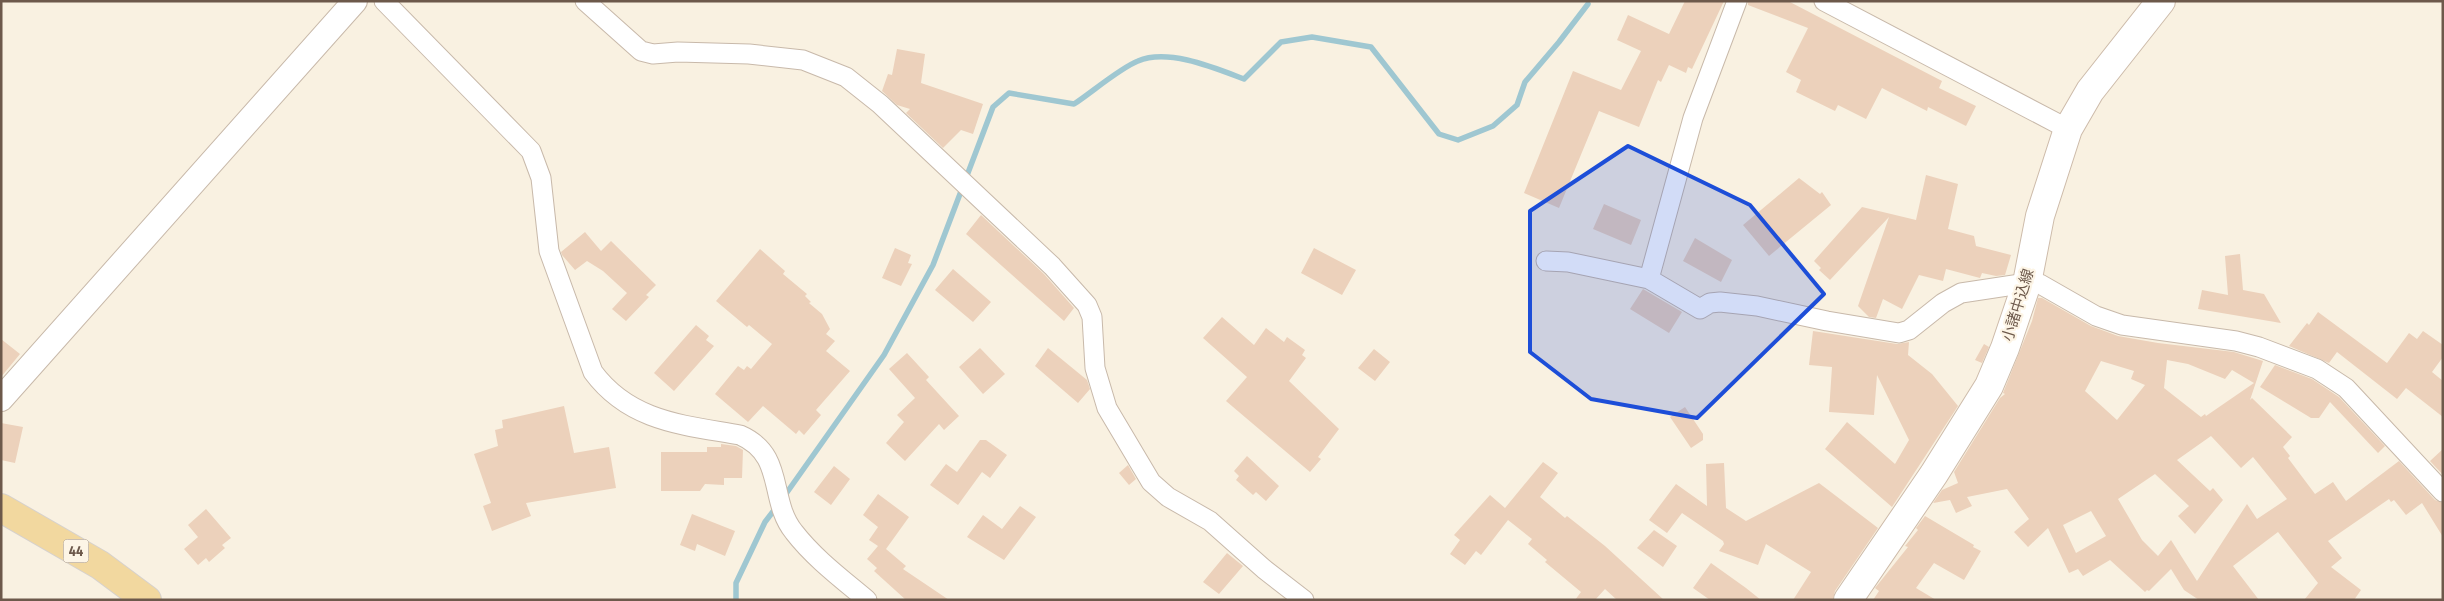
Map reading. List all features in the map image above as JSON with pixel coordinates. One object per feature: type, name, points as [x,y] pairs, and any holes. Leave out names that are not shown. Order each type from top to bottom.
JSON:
[{"type":"main road","name":"小諸中込線","points":[[1848,600],[1934,474],[1978,405],[2000,361],[2027,283],[2040,216],[2051,175],[2068,129],[2090,91],[2161,1]]},
{"type":"main road","name":"44","points":[[1,508],[100,565],[147,600]]},
{"type":"street","points":[[1,399],[356,1]]},
{"type":"street","points":[[384,1],[531,151],[541,178],[550,251],[593,372],[600,382],[628,403],[655,419],[740,435],[753,441],[761,448],[770,462],[781,502],[792,530],[805,545],[867,600]]},
{"type":"street","points":[[585,1],[632,45],[641,51],[652,54],[678,52],[791,58],[834,71],[846,77],[880,104],[1052,266],[1087,305],[1092,317],[1095,368],[1106,408],[1151,482],[1168,497],[1210,521],[1264,569],[1304,600]]},
{"type":"street","points":[[1649,279],[1693,118],[1737,1]]},
{"type":"street","points":[[1824,1],[2068,129]]},
{"type":"street","points":[[1546,261],[1568,262],[1649,279],[1700,309],[1710,303],[1720,302],[1757,306],[1827,321],[1899,333],[1910,330],[1943,303],[1961,293],[2027,283],[2040,284],[2096,316],[2122,325],[2236,341],[2273,351],[2317,368],[2346,388],[2443,492]]},
{"type":"highlighted area","points":[[1628,146],[1750,205],[1824,294],[1697,418],[1591,399],[1530,352],[1530,211]]},
{"type":"building","points":[[1685,1],[1724,1],[1692,69],[1688,67],[1686,73],[1669,65],[1661,82],[1658,80],[1639,127],[1599,111],[1559,208],[1524,193],[1573,71],[1621,90],[1641,51],[1617,40],[1628,15],[1669,34]]},
{"type":"building","points":[[1748,1],[1788,1],[1942,81],[1939,88],[1976,106],[1966,126],[1928,107],[1927,111],[1882,88],[1866,119],[1838,105],[1835,111],[1796,92],[1801,80],[1786,72],[1808,28],[1748,5]]},
{"type":"building","points":[[897,49],[925,54],[921,83],[983,104],[973,134],[961,130],[943,148],[906,113],[910,109],[897,105],[882,91],[888,74],[892,75]]},
{"type":"building","points":[[1926,175],[1958,184],[1948,229],[1974,236],[1976,246],[2011,255],[2005,275],[1996,276],[1982,273],[1980,278],[1946,269],[1943,281],[1919,275],[1902,309],[1883,299],[1876,318],[1869,317],[1858,306],[1889,217],[1830,280],[1819,270],[1821,268],[1814,261],[1862,207],[1916,220]]},
{"type":"building","points":[[1799,178],[1820,194],[1822,192],[1831,205],[1769,256],[1743,225]]},
{"type":"building","points":[[1604,204],[1641,220],[1631,245],[1593,229]]},
{"type":"building","points":[[981,215],[1044,274],[1074,308],[1064,321],[966,234]]},
{"type":"building","points":[[585,232],[601,251],[611,241],[656,285],[646,295],[649,297],[626,321],[612,309],[627,293],[603,271],[587,261],[575,270],[562,255],[561,252]]},
{"type":"building","points":[[1695,238],[1732,260],[1721,282],[1683,261]]},
{"type":"building","points":[[895,248],[911,255],[908,263],[912,264],[901,286],[882,278]]},
{"type":"building","points":[[1314,248],[1356,270],[1342,295],[1301,273]]},
{"type":"building","points":[[760,249],[785,271],[783,274],[807,294],[805,296],[811,302],[809,303],[822,314],[830,329],[826,334],[835,341],[826,351],[850,371],[816,410],[821,415],[804,435],[799,430],[796,434],[763,406],[748,422],[715,394],[738,366],[744,370],[747,366],[751,369],[772,344],[749,325],[747,327],[716,301]]},
{"type":"building","points":[[2240,254],[2243,290],[2264,294],[2281,323],[2198,309],[2202,290],[2228,295],[2225,256]]},
{"type":"building","points":[[953,269],[991,302],[973,322],[935,290]]},
{"type":"building","points":[[1643,289],[1682,312],[1669,333],[1630,309]]},
{"type":"building","points":[[2038,298],[2042,298],[2091,326],[2118,336],[2234,352],[2263,361],[2250,400],[2252,398],[2292,437],[2283,447],[2290,456],[2288,458],[2315,494],[2333,482],[2346,501],[2399,461],[2435,500],[2443,503],[2443,537],[2422,503],[2406,515],[2394,500],[2391,502],[2389,499],[2328,541],[2342,558],[2331,567],[2361,590],[2354,600],[2304,600],[2318,583],[2278,532],[2233,566],[2259,600],[2199,600],[2184,590],[2171,569],[2149,591],[2145,592],[2110,560],[2083,576],[2078,569],[2069,573],[2048,528],[2028,547],[2014,532],[2029,519],[2007,489],[1967,497],[1972,506],[1956,513],[1950,500],[1933,503],[1942,490],[1958,483],[1954,472],[2000,398],[2005,394],[2003,393],[2032,321]],"holes":[[[2167,360],[2188,364],[2225,379],[2232,370],[2254,383],[2206,416],[2205,414],[2201,417],[2164,388]],[[2101,361],[2134,371],[2131,379],[2145,385],[2117,420],[2085,391]],[[2211,436],[2241,468],[2253,457],[2287,499],[2257,519],[2247,504],[2197,581],[2171,540],[2158,556],[2142,540],[2118,499],[2155,474],[2189,506],[2178,516],[2195,534],[2223,500],[2213,488],[2210,491],[2177,460]],[[2091,511],[2106,536],[2076,553],[2063,525]]]},
{"type":"building","points":[[2318,312],[2387,363],[2409,333],[2417,339],[2423,331],[2443,345],[2443,357],[2432,372],[2443,381],[2443,417],[2406,388],[2397,399],[2337,352],[2329,363],[2289,346],[2307,323],[2309,325]]},
{"type":"building","points":[[1222,317],[1254,345],[1266,328],[1284,342],[1287,337],[1305,350],[1302,355],[1306,358],[1289,381],[1339,429],[1318,457],[1321,459],[1310,472],[1226,401],[1247,377],[1203,338]]},
{"type":"building","points":[[696,325],[709,336],[706,340],[714,346],[674,391],[654,373]]},
{"type":"building","points":[[1813,331],[1897,344],[1909,342],[1908,355],[1932,374],[1958,406],[1892,507],[1825,449],[1847,422],[1895,464],[1909,440],[1877,375],[1874,415],[1829,412],[1832,367],[1809,365]]},
{"type":"building","points":[[1,339],[20,354],[1,377]]},
{"type":"building","points":[[1984,344],[1989,347],[1982,363],[1975,360]]},
{"type":"building","points":[[980,348],[1005,374],[983,394],[959,367]]},
{"type":"building","points":[[1048,348],[1087,380],[1090,389],[1078,403],[1035,366]]},
{"type":"building","points":[[1374,349],[1390,362],[1375,381],[1358,368]]},
{"type":"building","points":[[907,353],[929,377],[926,380],[959,416],[944,430],[939,424],[905,461],[886,443],[904,422],[897,415],[915,398],[889,369]]},
{"type":"building","points":[[2275,365],[2312,379],[2339,397],[2385,446],[2378,453],[2330,402],[2319,418],[2311,418],[2260,387]]},
{"type":"building","points":[[564,406],[574,453],[609,447],[616,488],[526,503],[531,516],[492,531],[483,506],[491,503],[474,454],[498,446],[495,430],[503,428],[502,420]]},
{"type":"building","points":[[1685,407],[1703,434],[1703,440],[1691,448],[1670,417]]},
{"type":"building","points":[[1,423],[23,427],[15,463],[1,460]]},
{"type":"building","points":[[980,440],[986,440],[1007,455],[990,478],[982,472],[958,505],[930,485],[946,464],[957,472]]},
{"type":"building","points":[[721,444],[736,446],[743,450],[742,478],[724,478],[724,485],[705,484],[700,491],[661,491],[661,452],[707,452],[707,447],[721,447]]},
{"type":"building","points":[[2443,449],[2443,475],[2430,461]]},
{"type":"building","points":[[1247,456],[1279,486],[1266,501],[1256,492],[1253,495],[1236,480],[1239,476],[1234,471]]},
{"type":"building","points":[[1543,462],[1558,473],[1540,497],[1565,518],[1567,516],[1605,546],[1664,600],[1617,600],[1605,589],[1595,600],[1575,600],[1581,592],[1545,562],[1547,560],[1528,544],[1532,539],[1508,520],[1481,555],[1476,551],[1465,565],[1450,554],[1460,540],[1454,535],[1490,495],[1505,508]]},
{"type":"building","points":[[1724,463],[1726,508],[1746,521],[1819,483],[1878,528],[1835,591],[1833,600],[1793,600],[1811,572],[1766,544],[1758,565],[1719,551],[1724,544],[1723,541],[1682,513],[1667,533],[1649,520],[1676,484],[1707,506],[1706,464]]},
{"type":"building","points":[[1128,465],[1136,479],[1129,485],[1119,473]]},
{"type":"building","points":[[834,466],[850,479],[831,505],[814,492]]},
{"type":"building","points":[[878,494],[909,517],[886,549],[906,566],[903,569],[949,600],[906,600],[874,571],[877,568],[867,559],[878,546],[869,540],[878,527],[863,515]]},
{"type":"building","points":[[1020,506],[1036,517],[1004,560],[967,537],[983,515],[1002,529]]},
{"type":"building","points":[[206,509],[231,538],[222,545],[225,548],[209,562],[206,558],[198,565],[184,549],[198,537],[188,525]]},
{"type":"building","points":[[692,514],[735,531],[725,556],[697,544],[695,551],[680,545]]},
{"type":"building","points":[[1925,516],[1981,551],[1964,580],[1934,563],[1916,588],[1936,600],[1873,600],[1879,591],[1875,588],[1908,547],[1905,546],[1918,530],[1916,528]]},
{"type":"building","points":[[1654,530],[1677,546],[1663,567],[1637,548]]},
{"type":"building","points":[[1227,553],[1243,566],[1219,594],[1203,582]]},
{"type":"building","points":[[1711,563],[1761,600],[1710,600],[1693,588]]},
{"type":"waterway","points":[[783,498],[884,355],[933,265],[993,107],[1009,93],[1074,104],[1131,64],[1150,58],[1163,57],[1191,61],[1244,79],[1281,42],[1312,37],[1371,47],[1439,134],[1458,140],[1493,126],[1517,105],[1525,82],[1588,4]]},
{"type":"waterway","points":[[736,600],[736,583],[765,522],[778,505]]}]
